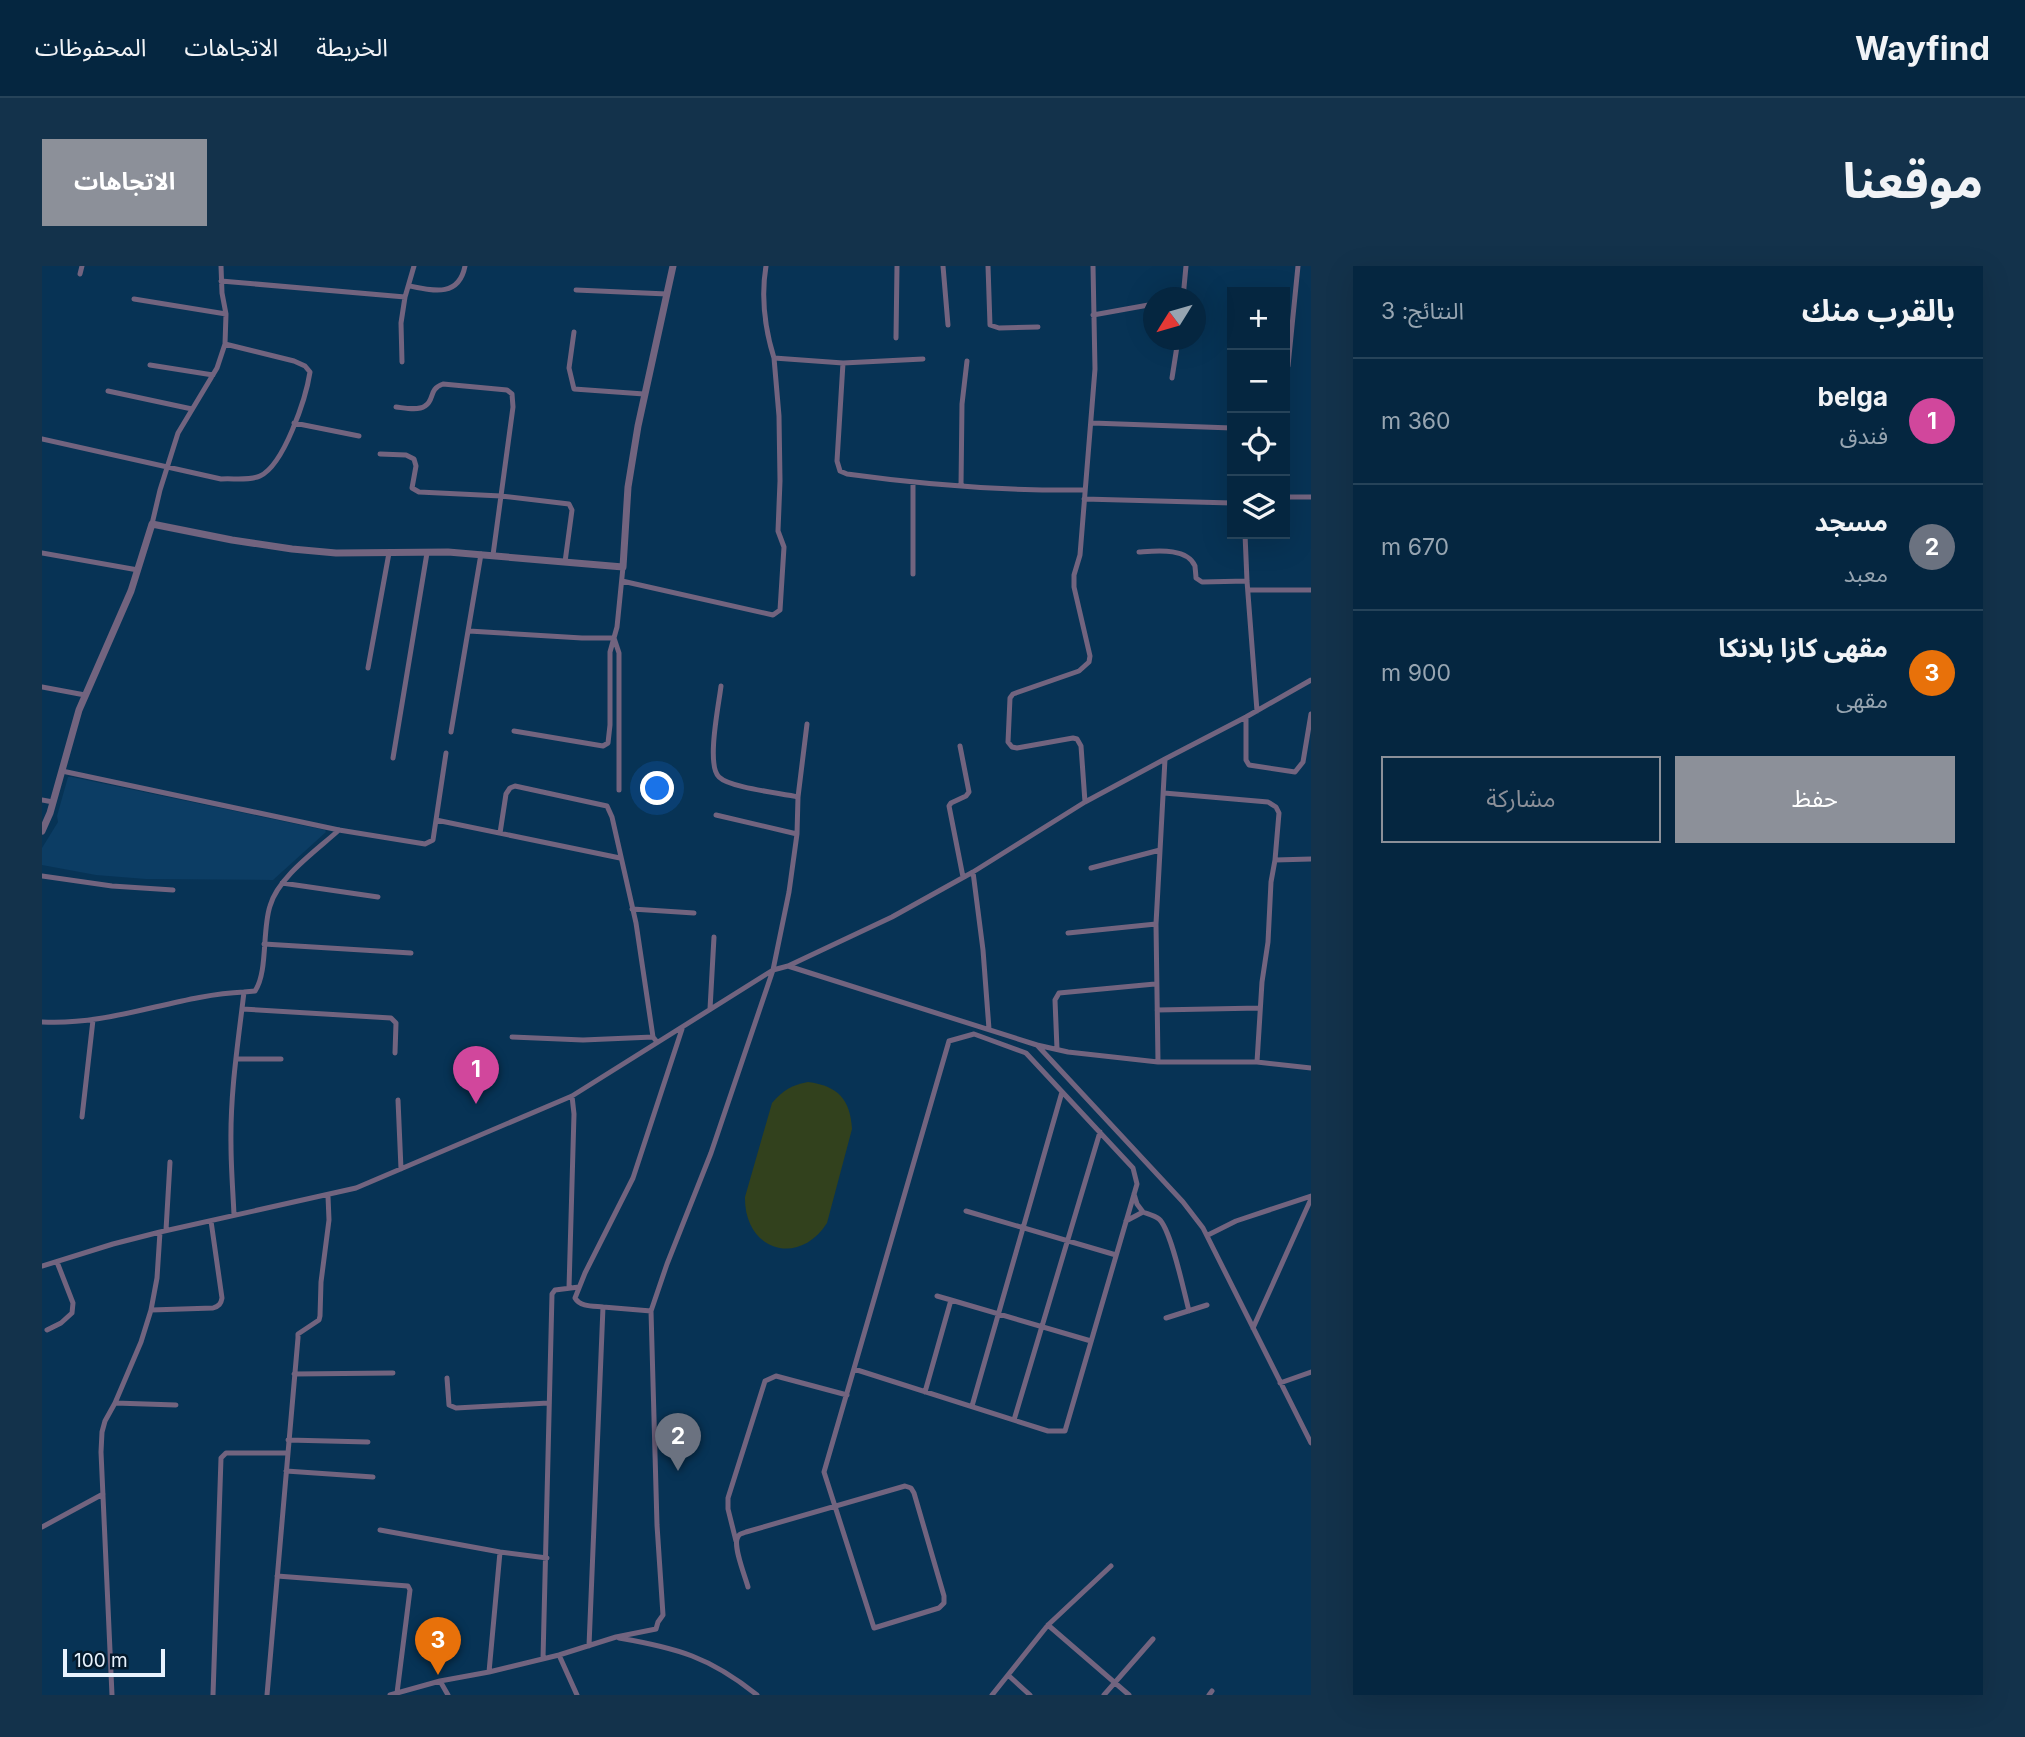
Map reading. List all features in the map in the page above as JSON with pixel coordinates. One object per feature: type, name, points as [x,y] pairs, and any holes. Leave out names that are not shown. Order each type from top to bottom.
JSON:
[{"type":"street","points":[[80,274],[82,266]]},
{"type":"street","points":[[42,831],[85,695],[116,628],[138,570],[178,433],[221,359],[225,344],[226,314],[220,266]]},
{"type":"street","points":[[402,362],[401,323],[414,266]]},
{"type":"street","points":[[410,286],[441,291],[450,289],[457,283],[465,266]]},
{"type":"street","points":[[514,731],[603,746],[608,743],[610,652],[617,627],[628,487],[644,394],[673,266]]},
{"type":"street","points":[[622,581],[774,615],[780,610],[784,547],[778,531],[779,416],[774,358],[763,296],[766,266]]},
{"type":"street","points":[[896,338],[897,266]]},
{"type":"street","points":[[943,266],[948,325]]},
{"type":"street","points":[[988,266],[990,324],[999,328],[1038,327]]},
{"type":"street","points":[[1086,802],[1081,746],[1077,739],[1017,748],[1008,742],[1010,698],[1013,694],[1079,671],[1090,662],[1074,587],[1074,575],[1080,555],[1092,423],[1095,369],[1093,266]]},
{"type":"street","points":[[1184,287],[1186,266]]},
{"type":"street","points":[[1290,350],[1298,266]]},
{"type":"street","points":[[221,281],[405,297]]},
{"type":"street","points":[[576,290],[667,294]]},
{"type":"street","points":[[134,299],[226,314]]},
{"type":"street","points":[[1093,315],[1143,306]]},
{"type":"street","points":[[574,332],[569,368],[574,389],[644,394]]},
{"type":"street","points":[[42,439],[221,479],[256,477],[271,469],[279,458],[303,404],[310,372],[308,368],[294,361],[225,344]]},
{"type":"street","points":[[1172,378],[1176,350]]},
{"type":"street","points":[[774,358],[843,363],[923,359]]},
{"type":"street","points":[[961,486],[962,404],[967,361]]},
{"type":"street","points":[[843,363],[837,461],[840,471],[913,483],[1032,490],[1085,490]]},
{"type":"street","points":[[150,365],[213,375]]},
{"type":"street","points":[[396,407],[424,407],[429,403],[435,388],[443,384],[510,392],[513,407],[493,555]]},
{"type":"street","points":[[107,391],[192,409]]},
{"type":"street","points":[[294,423],[359,436]]},
{"type":"street","points":[[1092,423],[1227,428]]},
{"type":"street","points":[[380,454],[406,455],[414,459],[416,466],[412,486],[415,491],[566,503],[571,506],[565,562]]},
{"type":"street","points":[[913,483],[913,574]]},
{"type":"street","points":[[1290,497],[1311,497]]},
{"type":"street","points":[[1084,499],[1227,503]]},
{"type":"street","points":[[152,524],[292,550],[481,554],[623,567]]},
{"type":"street","points":[[1245,539],[1257,711]]},
{"type":"street","points":[[1139,552],[1172,551],[1187,558],[1195,566],[1196,578],[1202,582],[1247,581]]},
{"type":"street","points":[[393,758],[427,552]]},
{"type":"street","points":[[42,553],[138,570]]},
{"type":"street","points":[[368,668],[389,553]]},
{"type":"street","points":[[451,732],[481,554]]},
{"type":"street","points":[[1248,590],[1311,590]]},
{"type":"street","points":[[468,631],[614,638]]},
{"type":"street","points":[[614,638],[619,653],[619,790]]},
{"type":"street","points":[[42,1266],[163,1231],[356,1188],[572,1096],[655,1039],[682,1027],[773,970],[788,966],[892,917],[973,872],[1086,802],[1311,680]]},
{"type":"street","points":[[721,686],[714,741],[715,772],[722,780],[732,784],[799,797]]},
{"type":"street","points":[[42,687],[85,695]]},
{"type":"street","points":[[1246,717],[1248,765],[1295,772],[1303,762],[1311,714]]},
{"type":"street","points":[[277,1576],[408,1586],[410,1590],[393,1694],[656,1629],[663,1615],[657,1525],[651,1311],[712,1153],[773,970],[789,892],[807,724]]},
{"type":"street","points":[[960,746],[970,792],[949,806],[963,877]]},
{"type":"street","points":[[62,771],[339,830],[425,844],[433,840],[446,753]]},
{"type":"street","points":[[1158,1062],[1156,924],[1165,759]]},
{"type":"street","points":[[500,833],[506,794],[514,786],[603,804],[609,809],[632,909],[655,1039]]},
{"type":"street","points":[[1164,793],[1268,802],[1273,804],[1279,813],[1257,1062]]},
{"type":"street","points":[[42,800],[53,802]]},
{"type":"street","points":[[716,815],[797,834]]},
{"type":"street","points":[[436,820],[620,858]]},
{"type":"street","points":[[42,1022],[93,1020],[208,995],[255,991],[261,980],[270,902],[282,883],[339,830]]},
{"type":"street","points":[[1091,868],[1160,850]]},
{"type":"street","points":[[1275,860],[1311,859]]},
{"type":"street","points":[[973,872],[989,1030]]},
{"type":"street","points":[[42,876],[112,886],[173,890]]},
{"type":"street","points":[[282,883],[378,897]]},
{"type":"street","points":[[632,909],[694,913]]},
{"type":"street","points":[[1068,933],[1156,924]]},
{"type":"street","points":[[710,1009],[714,937]]},
{"type":"street","points":[[264,944],[411,954]]},
{"type":"street","points":[[788,966],[1056,1049],[1158,1062],[1257,1062],[1311,1068]]},
{"type":"street","points":[[1056,1049],[1055,1000],[1059,993],[1155,984]]},
{"type":"street","points":[[234,1215],[231,1144],[233,1080],[244,992]]},
{"type":"street","points":[[1157,1010],[1260,1008]]},
{"type":"street","points":[[242,1009],[391,1018],[396,1023],[395,1053]]},
{"type":"street","points":[[82,1117],[93,1020]]},
{"type":"street","points":[[651,1311],[578,1303],[575,1298],[634,1178],[682,1027]]},
{"type":"street","points":[[736,1541],[740,1534],[746,1532],[834,1507],[905,1486],[911,1488],[944,1603],[939,1608],[874,1628],[834,1507],[824,1472],[949,1041],[974,1034],[1026,1053],[1133,1168],[1137,1184],[1065,1431],[1048,1431],[854,1369]]},
{"type":"street","points":[[512,1037],[655,1039]]},
{"type":"street","points":[[1037,1045],[1183,1202],[1208,1235],[1311,1444]]},
{"type":"street","points":[[236,1059],[281,1059]]},
{"type":"street","points":[[972,1406],[1062,1092]]},
{"type":"street","points":[[569,1288],[574,1114],[572,1096]]},
{"type":"street","points":[[398,1100],[401,1169]]},
{"type":"street","points":[[1014,1420],[1100,1132]]},
{"type":"street","points":[[111,1695],[102,1432],[141,1342],[151,1310],[170,1162]]},
{"type":"street","points":[[1134,1194],[1143,1212],[1164,1225],[1189,1311]]},
{"type":"street","points":[[267,1695],[298,1334],[319,1320],[320,1316],[321,1282],[329,1220],[328,1196]]},
{"type":"street","points":[[1208,1235],[1236,1221],[1311,1197]]},
{"type":"street","points":[[1253,1328],[1311,1197]]},
{"type":"street","points":[[966,1211],[1116,1255]]},
{"type":"street","points":[[1126,1221],[1143,1212]]},
{"type":"street","points":[[151,1310],[213,1308],[221,1303],[211,1221]]},
{"type":"street","points":[[47,1330],[61,1324],[72,1313],[73,1303],[57,1262]]},
{"type":"street","points":[[543,1659],[552,1294],[555,1290],[579,1287]]},
{"type":"street","points":[[937,1296],[1091,1341]]},
{"type":"street","points":[[925,1392],[951,1300]]},
{"type":"street","points":[[1166,1318],[1207,1305]]},
{"type":"street","points":[[589,1646],[603,1307]]},
{"type":"street","points":[[1280,1383],[1311,1372]]},
{"type":"street","points":[[294,1374],[393,1373]]},
{"type":"street","points":[[748,1587],[728,1509],[728,1498],[765,1381],[776,1376],[846,1395]]},
{"type":"street","points":[[447,1378],[449,1405],[456,1408],[548,1403]]},
{"type":"street","points":[[115,1403],[176,1405]]},
{"type":"street","points":[[288,1440],[368,1442]]},
{"type":"street","points":[[214,1695],[220,1458],[226,1453],[287,1453]]},
{"type":"street","points":[[286,1471],[373,1477]]},
{"type":"street","points":[[42,1527],[103,1494]]},
{"type":"street","points":[[380,1530],[547,1558]]},
{"type":"street","points":[[489,1672],[500,1552]]},
{"type":"street","points":[[992,1695],[1048,1625],[1111,1566]]},
{"type":"street","points":[[1048,1625],[1129,1695]]},
{"type":"street","points":[[615,1637],[663,1645],[699,1657],[723,1669],[757,1695]]},
{"type":"street","points":[[1104,1695],[1153,1639]]},
{"type":"street","points":[[559,1655],[577,1695]]},
{"type":"street","points":[[1008,1675],[1030,1695]]},
{"type":"street","points":[[440,1681],[448,1695]]},
{"type":"shaded area","points":[[68,777],[326,832],[273,880],[146,879],[96,875],[42,865],[42,848],[58,822],[57,816]]},
{"type":"green space","points":[[808,1082],[827,1087],[840,1096],[848,1110],[852,1129],[827,1223],[815,1237],[802,1245],[788,1249],[775,1247],[753,1230],[747,1215],[745,1197],[772,1103],[788,1089]]},
{"type":"place","name":"belga","points":[[476,1104]]},
{"type":"place","name":"مسجد","points":[[678,1471]]},
{"type":"place","name":"مقهى كازا بلانكا","points":[[438,1675]]}]
